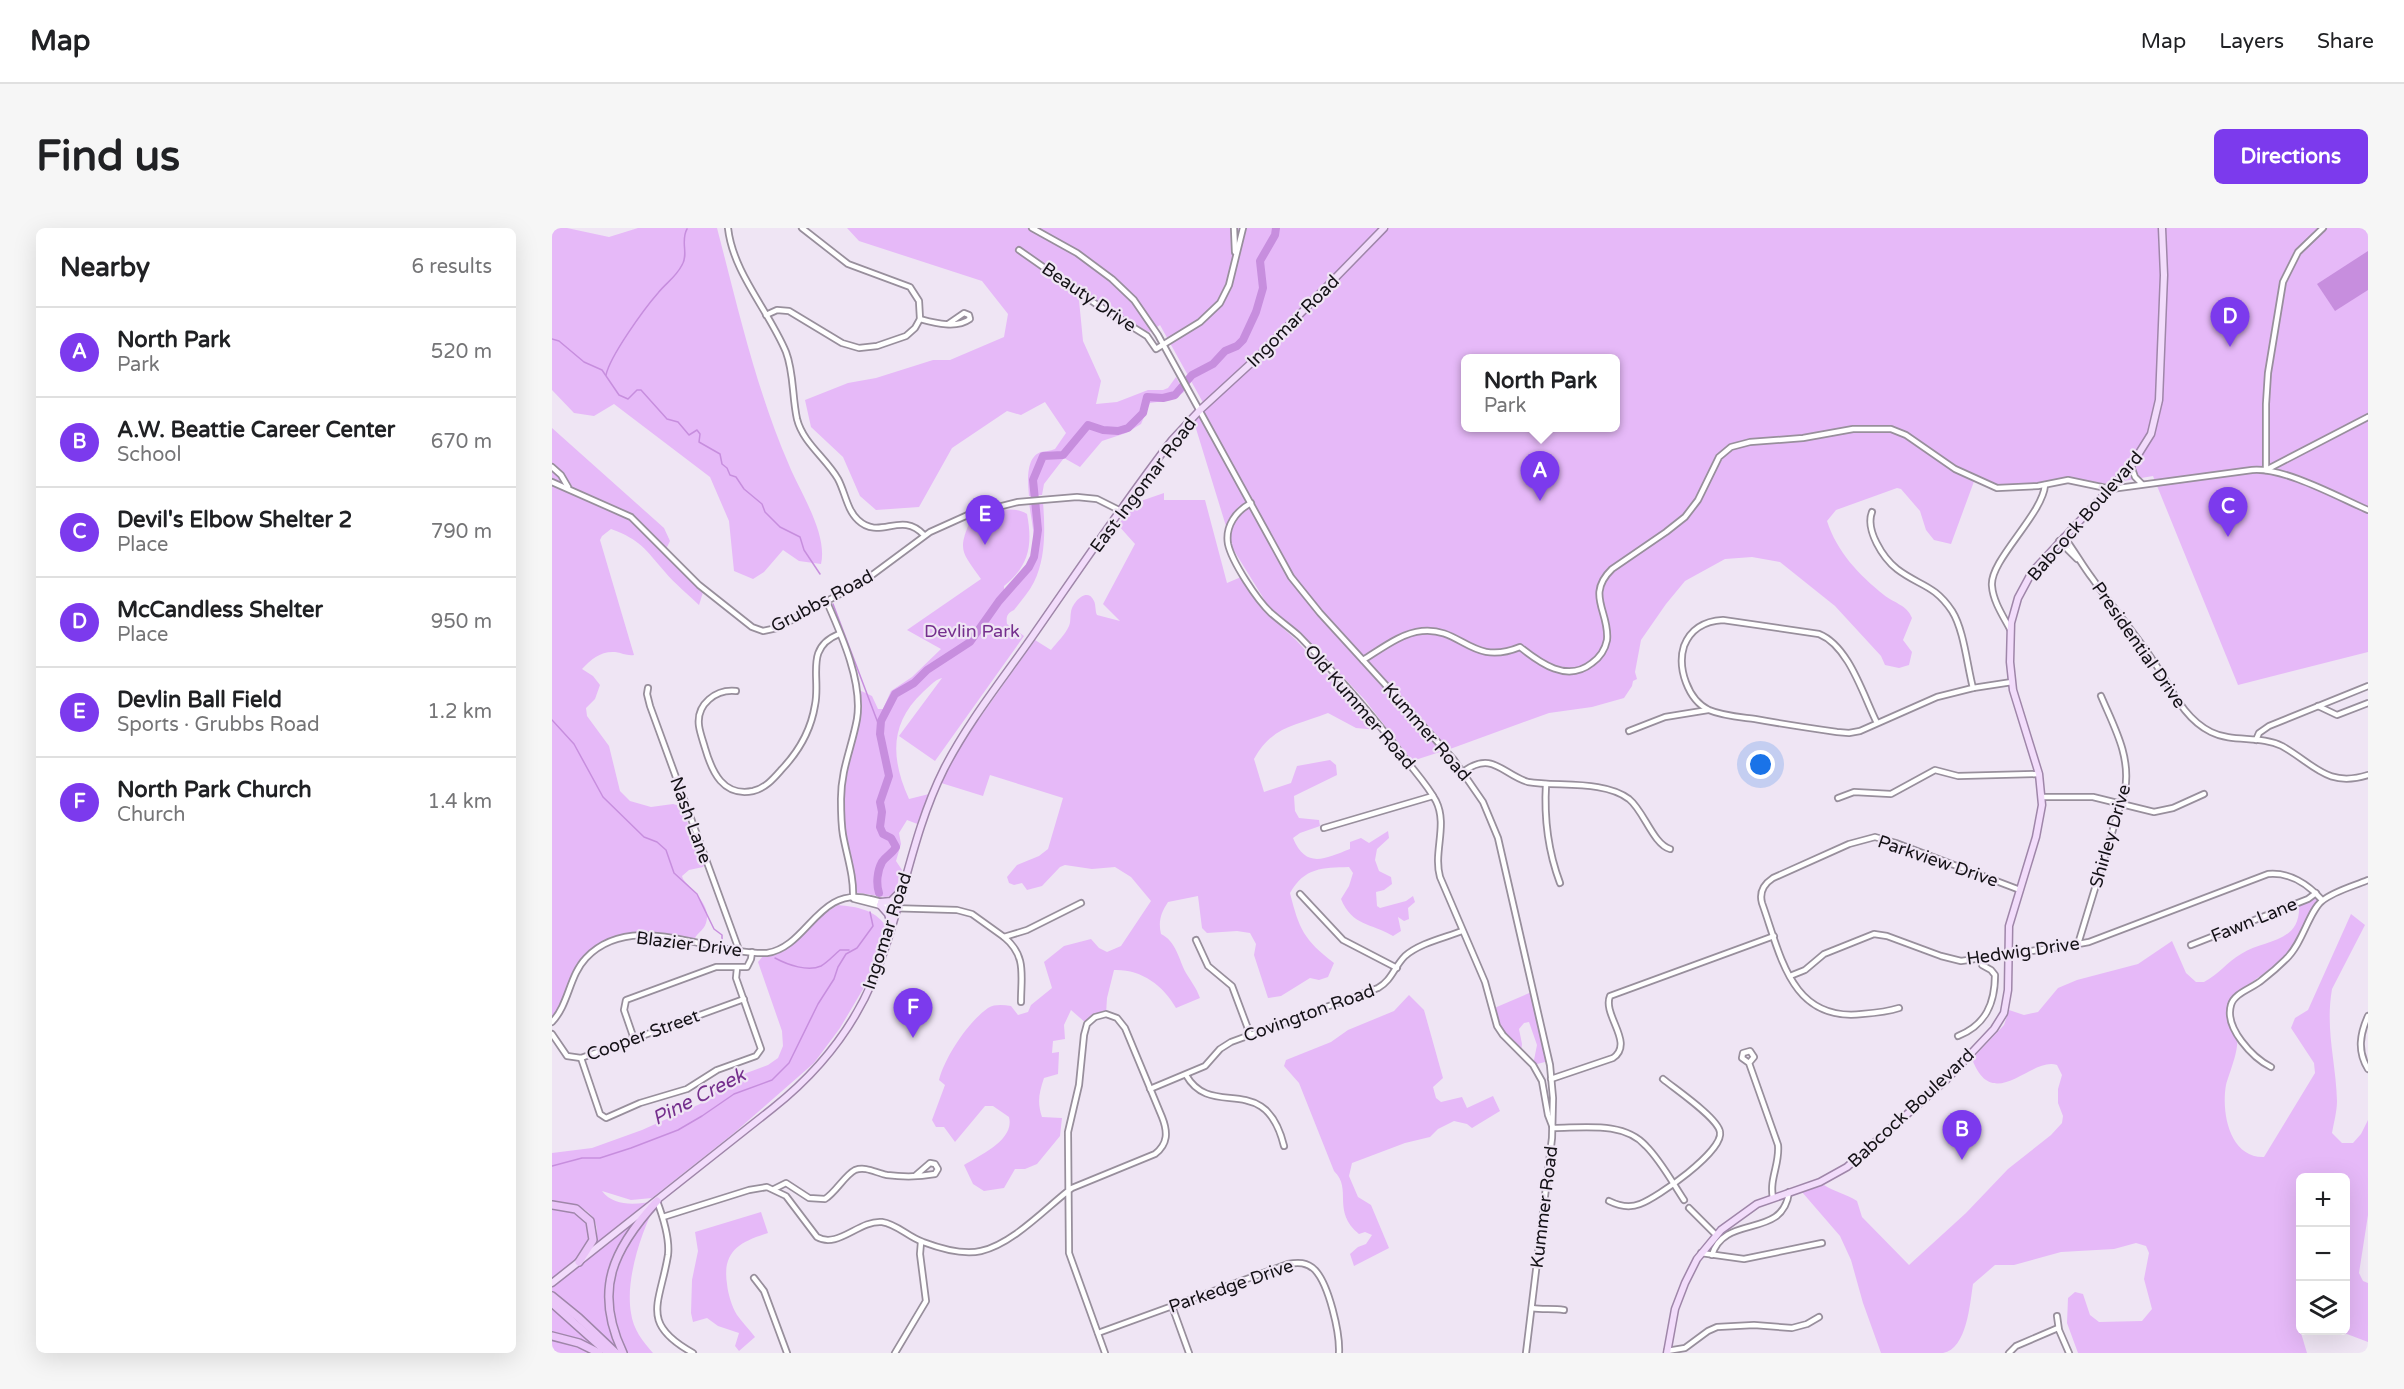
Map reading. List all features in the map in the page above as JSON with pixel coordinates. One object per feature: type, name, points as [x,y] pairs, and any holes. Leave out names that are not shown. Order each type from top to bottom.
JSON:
[{"type":"highway","points":[[623,1353],[610,1313],[611,1275],[627,1235],[657,1201]]},
{"type":"highway","points":[[552,1205],[576,1209],[592,1224],[592,1243],[579,1262]]},
{"type":"highway","points":[[553,1300],[608,1353]]},
{"type":"highway","points":[[553,1300],[616,1353]]},
{"type":"highway","points":[[552,1336],[579,1343],[599,1353]]},
{"type":"main road","name":"Ingomar Road","points":[[1200,410],[1261,354],[1384,228]]},
{"type":"main road","name":"Babcock Boulevard","points":[[1667,1352],[1678,1299],[1701,1253],[1716,1235],[1745,1211],[1773,1198],[1820,1182],[1847,1167],[1939,1087],[2000,1022],[2006,1005],[2009,926],[2038,830],[2042,797],[2039,774],[2012,682],[2010,630],[2014,609],[2025,583],[2037,566],[2131,466],[2151,434],[2159,400],[2164,275],[2162,228]]},
{"type":"main road","name":"East Ingomar Road","points":[[1086,560],[1172,440],[1200,410]]},
{"type":"main road","name":"Ingomar Road","points":[[552,1283],[788,1096],[825,1060],[850,1024],[882,958],[923,818],[957,745],[1086,560]]},
{"type":"main road","points":[[892,924],[880,904],[891,901],[901,892]]},
{"type":"street","points":[[728,228],[738,261],[789,363],[800,427],[836,476],[853,514],[863,524],[872,528],[905,524],[914,526],[924,536]]},
{"type":"street","points":[[766,315],[780,310],[789,311],[842,344],[864,348],[906,336],[915,328],[920,319],[919,301],[910,287],[848,264],[802,228]]},
{"type":"street","name":"Kummer Road","points":[[1032,228],[1077,253],[1112,279],[1134,300],[1164,344],[1287,570],[1304,595],[1464,771],[1486,807],[1498,838],[1544,1032],[1551,1079],[1553,1128],[1526,1353]]},
{"type":"street","points":[[1234,228],[1235,255]]},
{"type":"street","points":[[1164,344],[1200,322],[1215,309],[1229,285],[1243,228]]},
{"type":"street","points":[[2266,470],[2267,386],[2281,290],[2293,260],[2305,244],[2323,228]]},
{"type":"street","name":"Beauty Drive","points":[[1019,250],[1096,304],[1147,336],[1156,349],[1164,344]]},
{"type":"street","points":[[920,319],[948,324]]},
{"type":"street","points":[[2266,470],[2368,417]]},
{"type":"street","points":[[1363,660],[1410,633],[1430,630],[1485,653],[1502,653],[1520,646],[1541,663],[1559,670],[1574,671],[1587,667],[1599,657],[1606,643],[1607,632],[1599,594],[1605,577],[1612,569],[1685,517],[1698,500],[1719,457],[1727,449],[1742,444],[1803,438],[1852,429],[1886,428],[1902,433],[1947,465],[1991,487],[2045,485],[2068,480],[2111,489],[2266,470],[2283,474],[2368,510]]},
{"type":"street","points":[[2131,466],[2135,477],[2142,484]]},
{"type":"street","points":[[552,467],[561,475],[568,487]]},
{"type":"street","name":"Grubbs Road","points":[[552,482],[568,487],[631,517],[699,585],[756,630],[764,631],[777,628],[868,578],[924,536],[965,515],[997,506],[1042,498],[1090,497],[1101,500],[1121,512]]},
{"type":"street","points":[[2010,630],[1994,597],[1992,578],[2038,504],[2045,485]]},
{"type":"street","name":"Old Kummer Road","points":[[1251,503],[1239,510],[1230,526],[1228,544],[1235,560],[1265,607],[1298,635],[1357,698],[1433,795],[1440,819],[1438,872],[1485,982],[1499,1030],[1529,1060],[1542,1081],[1548,1115],[1553,1128]]},
{"type":"street","points":[[1872,512],[1870,524],[1881,551],[1897,569],[1935,591],[1954,615],[1973,688]]},
{"type":"street","name":"Presidential Drive","points":[[2062,539],[2150,656],[2174,697],[2185,710],[2212,732],[2279,745],[2317,770],[2334,778],[2349,780],[2368,775]]},
{"type":"street","points":[[826,600],[853,672],[858,695],[857,717],[844,765],[841,790],[842,823],[852,871],[852,898]]},
{"type":"street","points":[[1708,710],[1694,696],[1685,681],[1683,651],[1689,637],[1701,626],[1715,620],[1731,620],[1819,634],[1833,641],[1843,653],[1876,723]]},
{"type":"street","points":[[736,691],[723,691],[709,699],[701,710],[699,725],[711,767],[717,779],[734,790],[751,791],[768,783],[791,759],[802,742],[810,725],[816,702],[815,666],[818,654],[826,640],[839,634]]},
{"type":"street","points":[[1629,730],[1665,717],[1708,710],[1727,715],[1849,733],[1860,731],[1936,697],[2012,682]]},
{"type":"street","points":[[2256,740],[2263,729],[2368,686]]},
{"type":"street","name":"Nash Lane","points":[[648,688],[650,706],[739,950]]},
{"type":"street","name":"Shirley Drive","points":[[2078,944],[2121,804],[2127,776],[2126,756],[2101,696]]},
{"type":"street","points":[[2318,706],[2337,715],[2368,703]]},
{"type":"street","points":[[1464,771],[1476,765],[1488,763],[1500,766],[1520,780],[1601,788],[1625,796],[1637,807],[1663,846],[1670,849]]},
{"type":"street","points":[[1838,798],[1854,792],[1891,794],[1935,770],[1965,776],[2039,774]]},
{"type":"street","points":[[1546,784],[1548,836],[1552,861],[1560,883]]},
{"type":"street","points":[[2042,797],[2093,797],[2158,812],[2204,794]]},
{"type":"street","points":[[1324,828],[1433,795]]},
{"type":"street","name":"Parkview Drive","points":[[1899,1008],[1864,1014],[1836,1014],[1806,999],[1794,986],[1761,899],[1762,890],[1767,883],[1773,878],[1865,838],[1879,837],[2020,890]]},
{"type":"street","name":"Hedwig Drive","points":[[1790,976],[1805,970],[1824,954],[1874,934],[1887,936],[1952,959],[1980,959],[2078,944],[2268,874],[2287,874],[2316,893],[2322,900]]},
{"type":"street","points":[[2271,1067],[2249,1051],[2238,1035],[2230,1017],[2230,1006],[2235,998],[2261,982],[2290,955],[2301,940],[2322,900],[2368,880]]},
{"type":"street","name":"Fawn Lane","points":[[2191,945],[2308,899],[2316,893]]},
{"type":"street","points":[[1300,894],[1343,940],[1397,968]]},
{"type":"street","name":"Blazier Drive","points":[[552,1022],[562,1009],[573,978],[583,962],[600,946],[615,938],[638,935],[767,953],[781,948],[829,904],[843,899],[859,897],[896,909]]},
{"type":"street","points":[[1004,937],[1027,930],[1081,903]]},
{"type":"street","points":[[896,909],[957,910],[972,914],[1004,937],[1020,955],[1021,1002]]},
{"type":"street","name":"Covington Road","points":[[1150,1089],[1205,1066],[1227,1044],[1378,988],[1389,980],[1404,958],[1414,950],[1462,931]]},
{"type":"street","points":[[1551,1079],[1612,1058],[1619,1051],[1621,1040],[1609,1007],[1610,996],[1774,936]]},
{"type":"street","points":[[1196,940],[1208,966],[1232,986],[1250,1034]]},
{"type":"street","points":[[634,1039],[624,1010],[625,1003],[630,998],[716,967],[747,967],[752,952]]},
{"type":"street","points":[[1958,1036],[1978,1024],[1987,1014],[1992,1003],[1995,975],[1982,965],[1980,959]]},
{"type":"street","points":[[581,1058],[600,1114],[606,1118],[640,1103],[687,1089],[717,1070],[759,1054],[761,1049],[736,978],[736,968]]},
{"type":"street","name":"Cooper Street","points":[[552,1034],[567,1056],[581,1058],[744,999]]},
{"type":"street","points":[[663,1217],[760,1187],[774,1189],[786,1196],[817,1237],[822,1239],[833,1239],[862,1225],[880,1221],[891,1224],[921,1242],[965,1252],[981,1251],[1001,1243],[1022,1229],[1068,1191],[1155,1154],[1166,1140],[1166,1129],[1150,1089],[1119,1021],[1110,1015],[1103,1014],[1089,1021],[1084,1030],[1079,1085],[1068,1130],[1068,1191],[1070,1259],[1105,1353]]},
{"type":"street","points":[[2368,1016],[2360,1041],[2362,1057],[2368,1069]]},
{"type":"street","points":[[1749,1063],[1778,1145],[1778,1159],[1772,1182],[1773,1198]]},
{"type":"street","points":[[1186,1075],[1204,1093],[1248,1100],[1262,1106],[1277,1123],[1284,1146]]},
{"type":"street","points":[[1609,1201],[1619,1206],[1638,1205],[1692,1170],[1716,1144],[1720,1132],[1711,1119],[1663,1079]]},
{"type":"street","points":[[1553,1128],[1610,1129],[1627,1132],[1646,1145],[1684,1200]]},
{"type":"street","points":[[774,1189],[786,1183],[809,1198],[825,1199],[836,1192],[853,1171],[864,1168],[888,1175],[915,1176],[935,1174],[938,1169],[935,1164],[930,1163],[915,1176]]},
{"type":"street","points":[[1712,1255],[1714,1248],[1726,1234],[1772,1221],[1785,1208],[1789,1192]]},
{"type":"street","points":[[657,1201],[663,1217],[668,1250],[658,1299],[658,1316],[661,1327],[668,1337],[693,1353]]},
{"type":"street","points":[[1689,1209],[1716,1235]]},
{"type":"street","points":[[896,1353],[927,1299],[920,1254],[921,1242]]},
{"type":"street","points":[[1701,1253],[1744,1259],[1793,1247],[1822,1243]]},
{"type":"street","name":"Parkedge Drive","points":[[1098,1333],[1288,1264],[1302,1263],[1316,1271],[1322,1281],[1338,1327],[1339,1353]]},
{"type":"street","points":[[754,1278],[765,1291],[787,1353]]},
{"type":"street","points":[[1172,1306],[1189,1353]]},
{"type":"street","points":[[1532,1308],[1564,1310]]},
{"type":"street","points":[[2057,1316],[2058,1328],[2069,1353]]},
{"type":"street","points":[[1667,1352],[1685,1348],[1708,1330],[1717,1327],[1754,1325],[1792,1328],[1807,1324],[1819,1317]]},
{"type":"street","points":[[2009,1353],[2016,1346],[2058,1328]]},
{"type":"green space","points":[[552,228],[567,228],[609,237],[638,228],[717,228],[748,348],[767,407],[789,465],[817,527],[822,552],[821,564],[799,561],[783,550],[764,572],[753,579],[734,571],[729,521],[710,477],[614,404],[594,416],[574,413],[552,390]]},
{"type":"green space","points":[[847,228],[2368,228],[2368,652],[2238,685],[2153,476],[2106,484],[2065,477],[2042,483],[2005,485],[1991,484],[1976,476],[1951,544],[1934,540],[1926,530],[1920,511],[1901,489],[1897,488],[1836,510],[1827,521],[1843,553],[1858,571],[1884,595],[1904,607],[1910,614],[1912,618],[1903,640],[1912,652],[1909,665],[1899,668],[1885,665],[1881,656],[1835,606],[1780,562],[1752,557],[1725,559],[1685,581],[1666,604],[1641,640],[1635,672],[1637,679],[1633,681],[1624,698],[1592,707],[1549,713],[1450,749],[1442,740],[1436,742],[1443,751],[1412,761],[1365,700],[1303,635],[1273,612],[1233,549],[1194,422],[1206,408],[1160,325],[1150,332],[1146,331],[1078,290],[1083,341],[1101,381],[1096,404],[1117,402],[1148,390],[1163,390],[1168,388],[1176,377],[1184,392],[1171,400],[1150,403],[1141,424],[1126,433],[1102,441],[1080,467],[1064,458],[1044,484],[1042,495],[1029,496],[1028,478],[1032,459],[1041,452],[1055,449],[1066,433],[1045,402],[1021,415],[1007,411],[952,448],[919,507],[876,510],[860,496],[843,457],[811,427],[805,400],[848,383],[876,378],[933,360],[950,360],[1004,337],[1008,314],[982,281],[859,241]]},
{"type":"green space","points":[[552,428],[664,528],[670,541],[665,551],[704,589],[699,605],[673,581],[642,546],[611,529],[600,540],[634,655],[615,652],[601,654],[582,669],[593,676],[600,685],[595,699],[586,708],[587,716],[609,746],[620,791],[630,801],[651,807],[673,804],[684,810],[693,842],[705,863],[703,867],[689,870],[682,876],[704,904],[707,916],[705,926],[694,942],[659,937],[615,938],[583,962],[562,1009],[552,1022]]},
{"type":"green space","points":[[1164,493],[1164,500],[1205,500],[1227,583],[1241,577],[1262,609],[1296,640],[1378,730],[1356,728],[1328,713],[1285,728],[1261,748],[1254,759],[1264,792],[1291,783],[1297,766],[1330,760],[1336,765],[1337,775],[1294,796],[1295,811],[1299,818],[1319,820],[1320,826],[1293,838],[1298,848],[1310,858],[1324,858],[1350,849],[1350,842],[1361,838],[1369,843],[1388,831],[1389,838],[1377,849],[1375,860],[1379,871],[1391,877],[1392,884],[1376,892],[1377,906],[1380,908],[1406,901],[1413,896],[1415,902],[1408,908],[1409,919],[1404,921],[1398,917],[1401,931],[1393,936],[1356,919],[1345,908],[1341,899],[1349,886],[1353,873],[1349,867],[1322,869],[1308,874],[1296,884],[1290,893],[1293,905],[1304,933],[1334,963],[1328,977],[1319,980],[1310,978],[1281,996],[1268,998],[1254,955],[1256,944],[1250,933],[1237,931],[1207,933],[1202,928],[1198,896],[1168,902],[1161,917],[1161,934],[1174,946],[1200,998],[1176,1008],[1165,992],[1150,980],[1133,972],[1114,970],[1107,998],[1106,1014],[1087,1024],[1071,1010],[1064,1025],[1065,1039],[1053,1041],[1052,1053],[1059,1052],[1058,1074],[1044,1078],[1039,1102],[1042,1117],[1062,1118],[1060,1136],[1037,1164],[1025,1169],[1015,1169],[1004,1188],[984,1191],[973,1184],[964,1165],[1002,1140],[1007,1133],[1009,1117],[993,1106],[985,1106],[955,1142],[944,1127],[936,1127],[932,1120],[945,1085],[939,1080],[952,1051],[965,1031],[988,1008],[1005,1005],[1011,1006],[1018,1015],[1028,1012],[1031,1005],[1052,988],[1044,962],[1064,946],[1091,939],[1099,948],[1107,952],[1121,946],[1151,901],[1131,877],[1115,867],[1092,869],[1065,865],[1060,867],[1042,886],[1027,890],[1022,883],[1014,885],[1009,883],[1007,877],[1017,865],[1039,856],[1048,849],[1063,798],[990,775],[983,796],[938,782],[976,715],[979,719],[1035,640],[1051,650],[1067,629],[1072,608],[1080,598],[1088,595],[1095,603],[1097,615],[1120,621],[1103,604],[1135,544],[1118,525],[1135,503]]},
{"type":"green space","name":"Devlin Park","points":[[1043,502],[1044,543],[1038,573],[1027,593],[1007,617],[1007,624],[1024,636],[935,761],[899,736],[942,678],[936,680],[912,704],[904,717],[896,742],[899,770],[909,799],[929,794],[932,796],[920,825],[907,820],[899,833],[901,844],[896,861],[902,870],[894,895],[885,897],[853,892],[843,836],[841,790],[856,725],[857,689],[872,696],[878,709],[883,709],[891,691],[912,677],[941,649],[907,630],[981,579],[969,563],[963,545],[971,519],[1007,510],[1027,514],[1029,545],[1027,554],[1019,571],[1004,586],[1004,590],[1024,570],[1033,552],[1034,542],[1029,503]]},
{"type":"green space","points":[[2313,899],[2317,899],[2318,902],[2291,949],[2228,1004],[2228,1014],[2236,1034],[2237,1044],[2226,1085],[2225,1108],[2230,1132],[2236,1142],[2252,1155],[2264,1157],[2315,1073],[2314,1063],[2291,1028],[2295,1018],[2308,1010],[2351,914],[2365,925],[2332,989],[2330,1032],[2337,1101],[2332,1133],[2342,1143],[2353,1143],[2368,1120],[2368,1215],[2359,1273],[2363,1281],[2368,1283],[2368,1342],[2350,1335],[2350,1173],[2296,1173],[2296,1335],[2302,1335],[2307,1353],[2078,1353],[2067,1323],[2068,1298],[2075,1292],[2083,1294],[2090,1315],[2099,1322],[2142,1321],[2152,1309],[2144,1279],[2149,1253],[2146,1246],[2136,1243],[2114,1249],[2061,1252],[2014,1265],[1995,1265],[1973,1284],[1966,1324],[1951,1350],[1943,1353],[1881,1353],[1851,1260],[1840,1236],[1802,1192],[1824,1185],[1857,1201],[1862,1217],[1909,1265],[1966,1213],[2008,1169],[2051,1135],[2062,1123],[2063,1116],[2058,1103],[2058,1089],[2062,1075],[2057,1065],[2047,1064],[2013,1080],[2001,1083],[1990,1082],[1981,1075],[1972,1059],[2004,1025],[2009,1010],[2024,1015],[2038,1012],[2058,988],[2077,980],[2138,964],[2172,941],[2186,973],[2196,982],[2204,982],[2241,954],[2288,934],[2298,918],[2299,905]]},
{"type":"green space","points":[[838,905],[871,912],[886,926],[866,984],[840,1028],[814,1063],[734,1133],[652,1198],[631,1200],[602,1191],[613,1200],[627,1204],[657,1201],[636,1255],[630,1285],[631,1313],[636,1330],[653,1353],[616,1353],[552,1297],[552,1205],[582,1213],[594,1235],[597,1234],[593,1218],[583,1208],[552,1201],[552,1153],[592,1148],[642,1130],[700,1104],[725,1081],[768,1065],[778,1058],[783,1046],[782,1031],[758,962],[763,956],[784,951],[820,916]]},
{"type":"green space","points":[[1534,991],[1549,1061],[1533,1065],[1537,1045],[1529,1022],[1524,1023],[1519,1029],[1521,1052],[1503,1035],[1492,1009]]},
{"type":"green space","points":[[1409,995],[1424,1010],[1443,1078],[1433,1087],[1436,1098],[1441,1102],[1462,1097],[1467,1108],[1493,1096],[1500,1111],[1472,1128],[1467,1124],[1454,1121],[1438,1129],[1430,1137],[1405,1143],[1352,1163],[1349,1176],[1358,1197],[1371,1205],[1389,1248],[1354,1266],[1350,1254],[1366,1244],[1372,1235],[1365,1232],[1359,1234],[1346,1217],[1342,1185],[1334,1171],[1299,1083],[1284,1066],[1286,1060],[1331,1042],[1348,1030],[1394,1011]]},
{"type":"green space","points":[[761,1212],[768,1233],[741,1244],[727,1263],[727,1284],[732,1304],[737,1315],[755,1337],[739,1351],[735,1346],[739,1333],[718,1326],[707,1318],[693,1322],[692,1280],[698,1251],[695,1232]]},
{"type":"green space","points":[[552,1303],[608,1353],[552,1353]]},
{"type":"shaded area","points":[[2368,251],[2368,290],[2335,311],[2317,284]]},
{"type":"waterway","name":"Pine Creek","points":[[879,893],[880,866],[896,847],[891,838],[883,834],[880,827],[882,812],[880,802],[889,776],[880,734],[881,721],[895,694],[970,642],[999,601],[1029,567],[1034,557],[1038,530],[1033,480],[1043,456],[1063,455],[1088,425],[1103,430],[1118,431],[1128,428],[1143,413],[1147,397],[1163,398],[1175,395],[1192,375],[1213,364],[1225,351],[1237,346],[1243,340],[1256,312],[1263,288],[1260,261],[1275,235],[1276,228]]},
{"type":"waterway","points":[[606,375],[614,356],[636,321],[682,265],[687,229]]},
{"type":"waterway","points":[[552,339],[559,341],[584,362],[602,370],[619,395],[628,399],[637,390],[641,390],[667,419],[678,422],[689,435],[697,430],[700,434],[699,442],[720,454],[722,464],[730,475],[736,477],[744,489],[762,504],[765,512],[780,527],[800,537],[804,550],[820,574]]},
{"type":"waterway","points":[[833,604],[881,731]]},
{"type":"waterway","points":[[552,720],[574,744],[603,797],[644,837],[657,842],[666,850],[674,873],[697,894],[714,929],[722,935],[722,939]]},
{"type":"waterway","name":"Pine Creek","points":[[552,1166],[582,1158],[600,1158],[678,1130],[734,1094],[772,1080],[789,1063],[846,954],[857,948],[873,926],[870,912]]},
{"type":"waterway","points":[[775,958],[798,967],[816,968],[840,950],[849,950]]},
{"type":"place","name":"McCandless Shelter","points":[[2230,347]]},
{"type":"place","name":"North Park","points":[[1540,501]]},
{"type":"place","name":"Devil's Elbow Shelter 2","points":[[2228,537]]},
{"type":"place","name":"Devlin Ball Field","points":[[985,545]]},
{"type":"place","name":"North Park Church","points":[[913,1038]]},
{"type":"place","name":"A.W. Beattie Career Center","points":[[1962,1160]]}]
